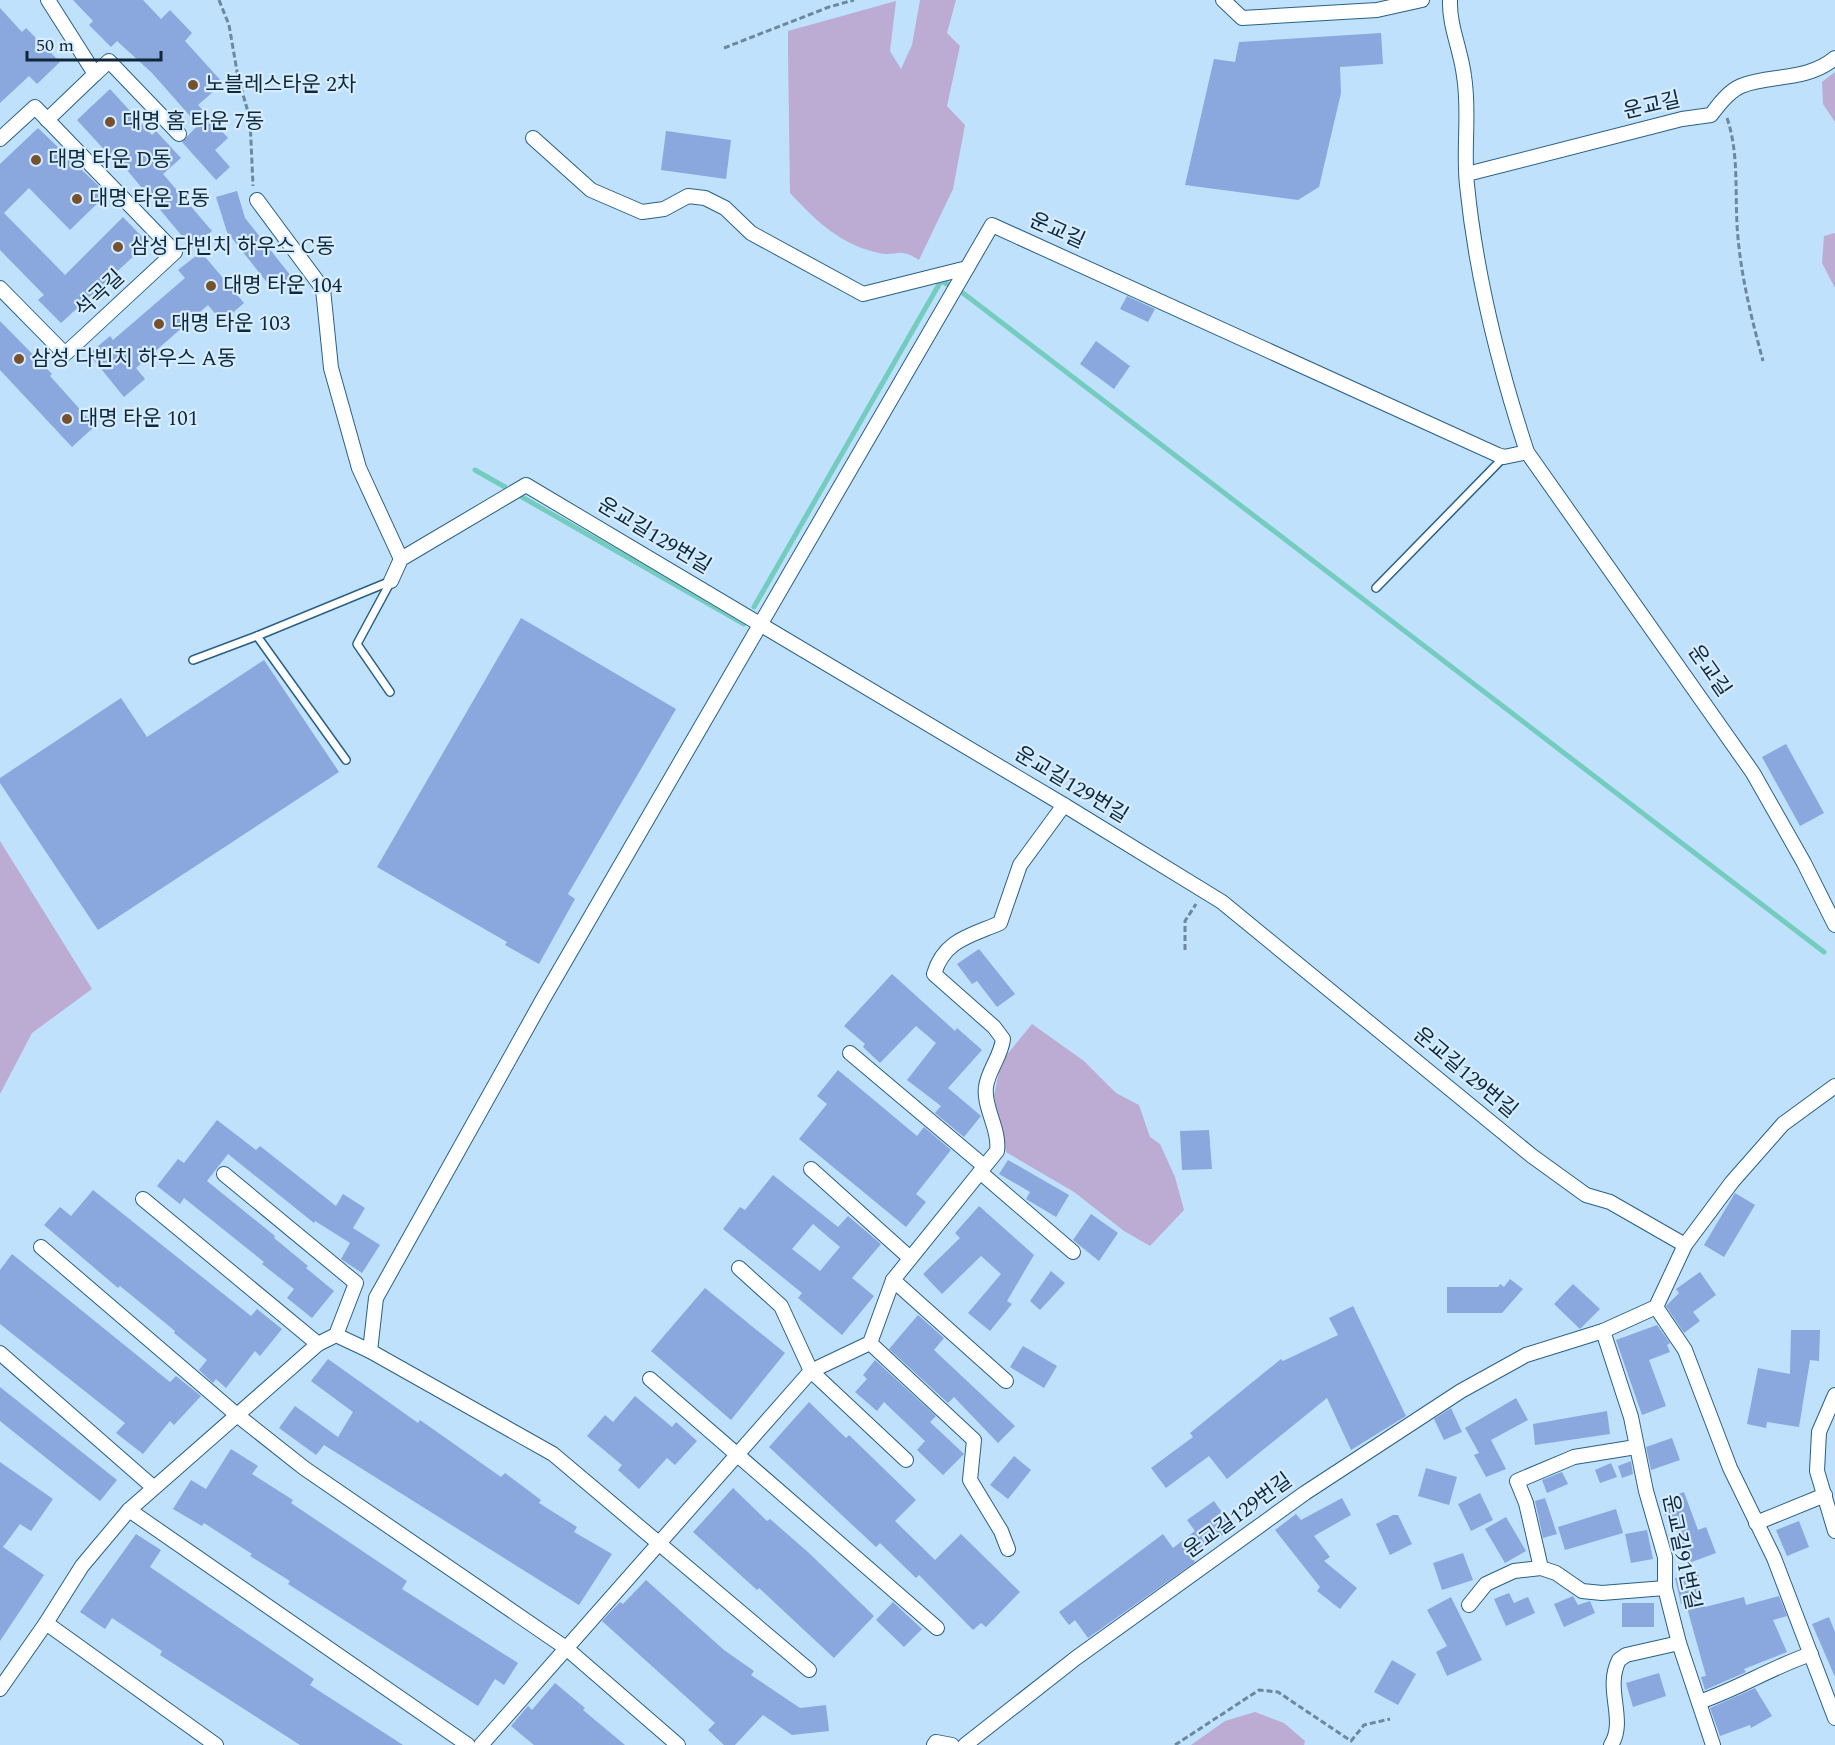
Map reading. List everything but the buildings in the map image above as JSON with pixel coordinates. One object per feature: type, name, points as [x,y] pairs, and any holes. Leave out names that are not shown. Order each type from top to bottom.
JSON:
[{"type":"street","points":[[48,0],[95,74]]},
{"type":"street","points":[[1223,0],[1242,18],[1377,10],[1422,0]]},
{"type":"street","name":"운교길","points":[[1450,0],[1450,15],[1464,76],[1467,174],[1485,290],[1512,408],[1527,452],[1753,773],[1804,863],[1835,925]]},
{"type":"street","name":"운교길","points":[[1467,174],[1682,119],[1711,114],[1721,101],[1741,86],[1799,76],[1835,58]]},
{"type":"street","points":[[0,139],[35,107],[47,120],[109,61],[179,134]]},
{"type":"street","name":"석곡길","points":[[0,288],[65,354],[175,252],[47,120]]},
{"type":"street","points":[[533,138],[591,190],[642,212],[664,209],[688,196],[705,198],[725,208],[751,233],[863,294],[967,268]]},
{"type":"street","points":[[257,200],[323,289],[331,368],[359,468],[401,559],[391,580]]},
{"type":"street","name":"운교길","points":[[370,1351],[376,1298],[543,999],[992,225],[1504,457]]},
{"type":"street","points":[[1504,457],[1527,452]]},
{"type":"street","name":"운교길129번길","points":[[401,559],[526,485],[1064,805],[1204,892],[1267,937],[1532,1156],[1586,1195],[1610,1202],[1685,1245]]},
{"type":"street","points":[[481,1745],[811,1371],[870,1343],[893,1280],[997,1151],[999,1140],[985,1089],[1002,1050],[1003,1039],[994,1027],[934,974],[939,957],[956,941],[1000,923],[1020,865],[1064,805]]},
{"type":"street","points":[[850,1053],[1073,1252]]},
{"type":"street","points":[[1835,1086],[1783,1124],[1731,1182],[1685,1245],[1656,1307],[1685,1350],[1730,1468],[1774,1557],[1835,1718]]},
{"type":"street","points":[[810,1169],[910,1258]]},
{"type":"street","points":[[0,1689],[82,1566],[129,1510],[318,1344],[336,1335],[356,1283],[224,1174]]},
{"type":"street","points":[[143,1198],[318,1344]]},
{"type":"street","points":[[41,1247],[304,1468],[566,1648],[678,1745]]},
{"type":"street","points":[[739,1268],[781,1306],[811,1371],[906,1460]]},
{"type":"street","points":[[893,1280],[1006,1381]]},
{"type":"street","name":"운교길129번길","points":[[965,1745],[1076,1658],[1305,1493],[1461,1391],[1526,1355],[1604,1331],[1656,1307]]},
{"type":"street","name":"운교길91번길","points":[[1604,1331],[1631,1417],[1636,1447],[1665,1557],[1665,1588],[1713,1745]]},
{"type":"street","points":[[336,1335],[370,1351],[553,1454],[809,1670]]},
{"type":"street","points":[[870,1343],[974,1440],[970,1480],[1001,1531],[1008,1549]]},
{"type":"street","points":[[0,1353],[153,1487]]},
{"type":"street","points":[[650,1379],[937,1628]]},
{"type":"street","points":[[1835,1395],[1819,1432],[1817,1471],[1835,1531]]},
{"type":"street","points":[[1541,1568],[1526,1503],[1517,1481],[1574,1457],[1636,1447]]},
{"type":"street","points":[[1756,1523],[1825,1495]]},
{"type":"street","points":[[129,1510],[468,1745]]},
{"type":"street","points":[[1469,1605],[1486,1584],[1514,1571],[1541,1568],[1556,1573],[1582,1591],[1602,1593],[1665,1588]]},
{"type":"street","points":[[46,1623],[216,1745]]},
{"type":"street","points":[[1611,1745],[1617,1736],[1612,1682],[1619,1659],[1626,1655],[1680,1643]]},
{"type":"street","points":[[1699,1702],[1728,1693],[1781,1665],[1811,1654]]},
{"type":"street","points":[[934,1745],[936,1742],[952,1745]]},
{"type":"lane","points":[[1376,588],[1504,457]]},
{"type":"lane","points":[[193,660],[391,580]]},
{"type":"lane","points":[[390,692],[357,644],[391,580]]},
{"type":"lane","points":[[257,636],[346,760]]},
{"type":"path","points":[[219,0],[229,24],[238,77],[250,119],[252,181],[257,200]]},
{"type":"path","points":[[724,48],[829,7],[854,0]]},
{"type":"path","points":[[1721,101],[1730,125],[1738,190],[1738,235],[1745,294],[1763,361]]},
{"type":"path","points":[[1185,950],[1185,921],[1204,892]]},
{"type":"path","points":[[1175,1745],[1259,1690],[1278,1692],[1356,1745]]},
{"type":"path","points":[[1351,1741],[1364,1725],[1390,1719]]},
{"type":"shaded area","points":[[920,0],[956,0],[947,33],[960,46],[947,106],[965,125],[953,189],[919,260],[902,253],[879,253],[841,238],[820,222],[790,193],[788,31],[896,1],[890,51],[901,69],[912,45]]},
{"type":"shaded area","points":[[1835,72],[1835,122],[1823,104],[1822,82]]},
{"type":"shaded area","points":[[1835,233],[1835,288],[1822,263],[1824,236]]},
{"type":"shaded area","points":[[0,841],[92,989],[32,1033],[0,1094]]},
{"type":"shaded area","points":[[1032,1024],[1084,1061],[1116,1093],[1139,1105],[1150,1137],[1160,1144],[1175,1177],[1184,1210],[1150,1246],[1124,1231],[1074,1192],[1006,1152],[994,1096],[1001,1062]]},
{"type":"shaded area","points":[[1255,1712],[1284,1723],[1305,1741],[1304,1745],[1191,1745],[1225,1721]]},
{"type":"waterway","points":[[754,607],[941,281],[947,284]]},
{"type":"waterway","points":[[963,293],[1824,952]]},
{"type":"waterway","points":[[475,470],[505,487]]},
{"type":"waterway","points":[[522,497],[744,624],[746,621]]},
{"type":"place","name":"노블레스타운 2차","points":[[193,85]]},
{"type":"place","name":"대명 홈 타운 7동","points":[[110,122]]},
{"type":"place","name":"대명 타운 D동","points":[[36,160]]},
{"type":"place","name":"대명 타운 E동","points":[[77,199]]},
{"type":"place","name":"삼성 다빈치 하우스 C동","points":[[118,247]]},
{"type":"place","name":"대명 타운 104","points":[[211,286]]},
{"type":"place","name":"대명 타운 103","points":[[159,324]]},
{"type":"place","name":"삼성 다빈치 하우스 A동","points":[[19,359]]},
{"type":"place","name":"대명 타운 101","points":[[67,419]]}]
